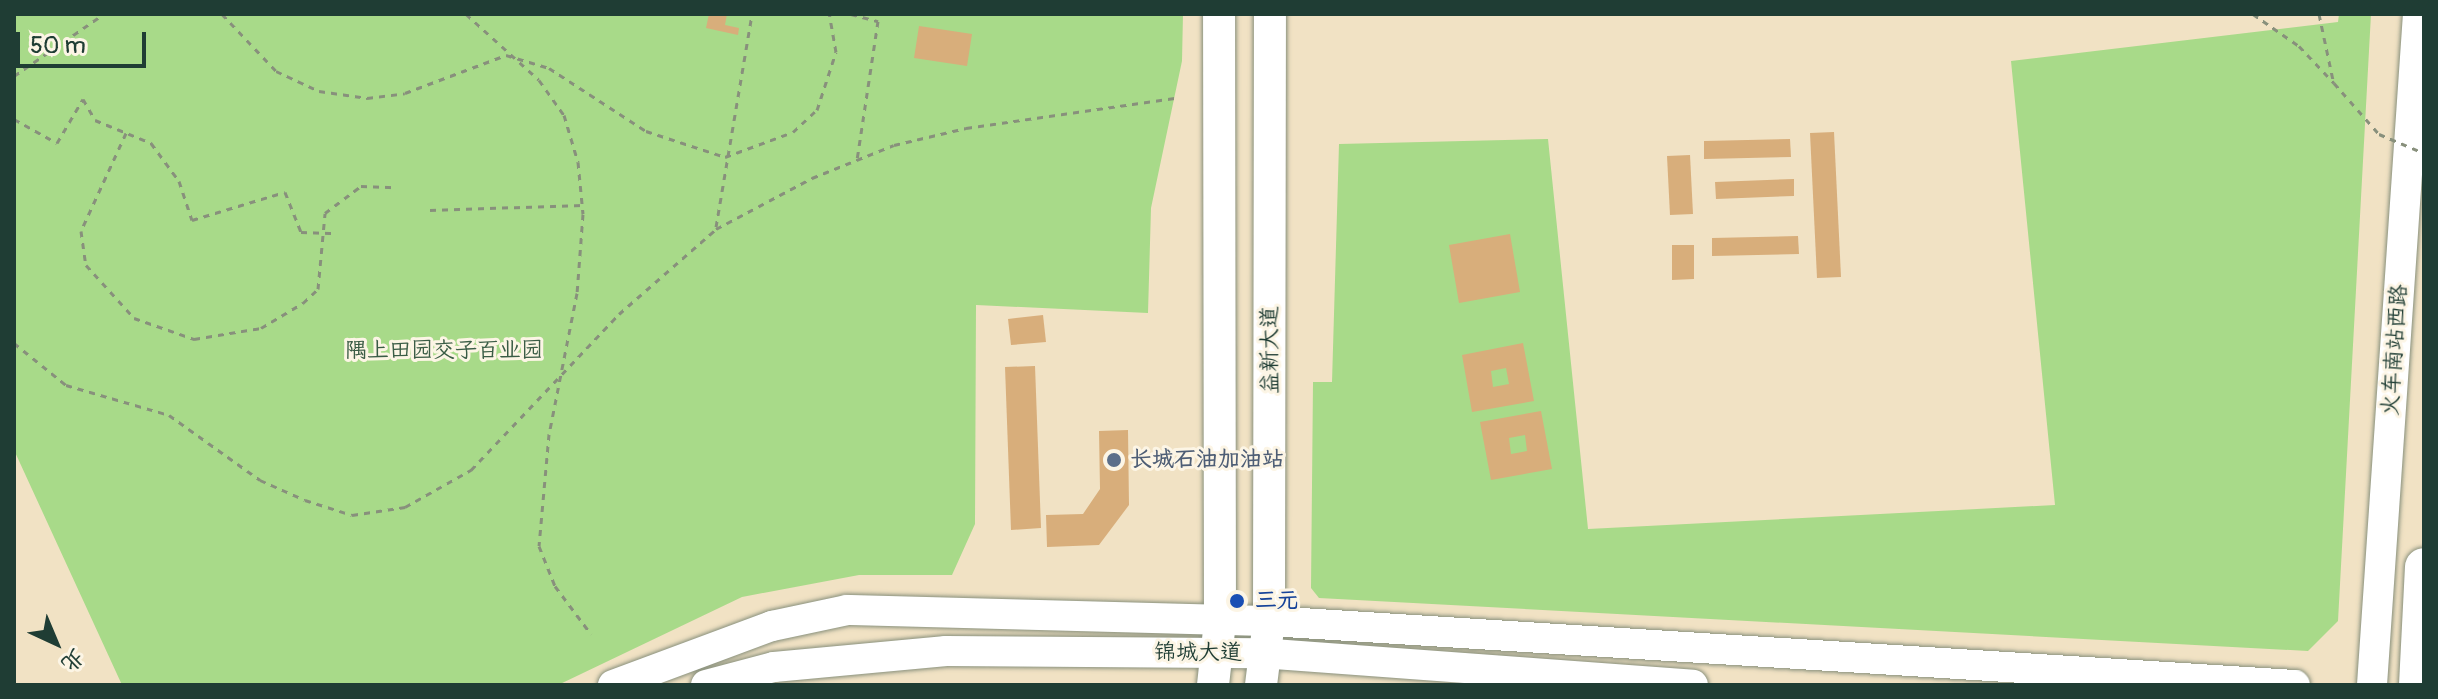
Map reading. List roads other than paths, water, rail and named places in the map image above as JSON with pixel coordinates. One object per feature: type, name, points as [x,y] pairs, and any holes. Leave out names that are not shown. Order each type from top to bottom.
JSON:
[{"type":"highway","points":[[2418,685],[2424,567]]},
{"type":"main road","points":[[1213,669],[1220,622],[1219,14]]},
{"type":"main road","name":"益新大道","points":[[1261,685],[1261,653],[1269,621],[1270,14]]},
{"type":"main road","name":"火车南站西路","points":[[2372,685],[2418,14]]},
{"type":"main road","name":"锦城大道","points":[[613,685],[772,626],[847,610],[1269,621],[2295,685]]},
{"type":"main road","name":"锦城大道","points":[[706,685],[774,667],[946,651],[1213,669],[1261,653],[1693,685]]},
{"type":"place","name":"长城石油加油站","points":[[1114,460]]},
{"type":"place","name":"三元","points":[[1237,601]]},
{"type":"park label","name":"隅上田园交子百业园","points":[[444,351]]}]
